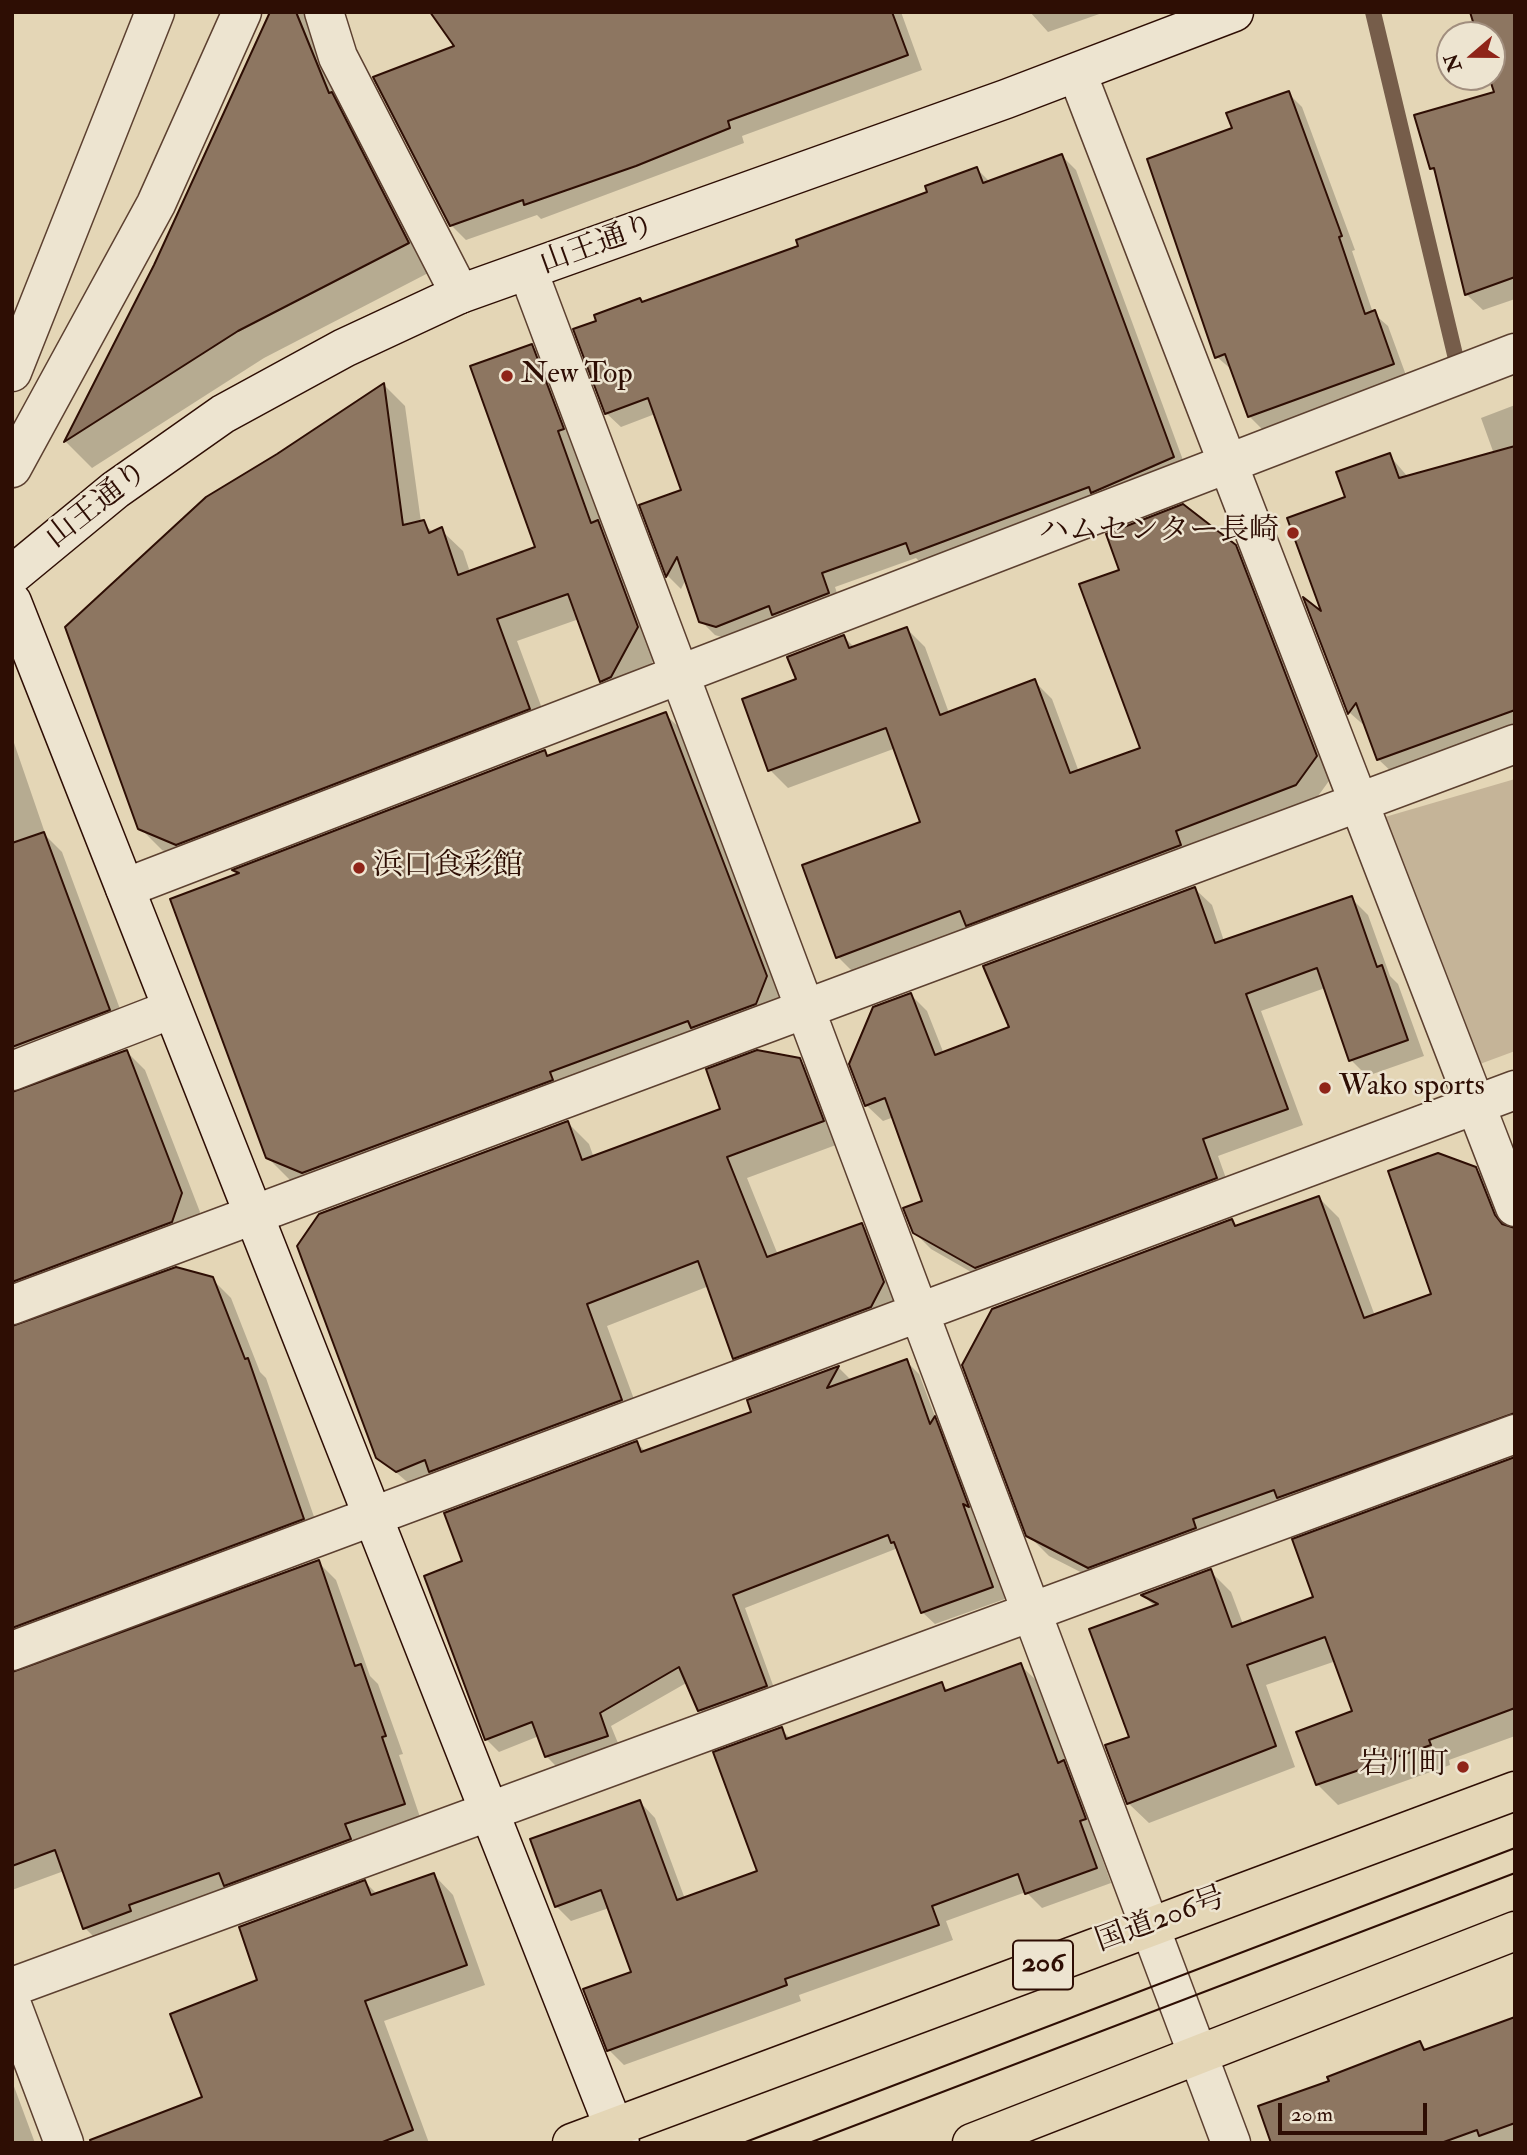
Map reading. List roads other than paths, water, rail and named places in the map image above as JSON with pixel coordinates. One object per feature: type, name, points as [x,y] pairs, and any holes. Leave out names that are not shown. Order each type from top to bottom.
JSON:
[{"type":"highway","name":"国道206号","points":[[572,2143],[617,2135],[1149,1925],[1515,1791]]},
{"type":"highway","points":[[972,2143],[1515,1931]]},
{"type":"street","points":[[12,372],[155,12]]},
{"type":"street","points":[[12,468],[156,204],[242,12]]},
{"type":"street","points":[[324,12],[338,57],[460,293]]},
{"type":"street","name":"山王通り","points":[[12,575],[115,490],[223,414],[344,348],[460,293],[528,271],[1077,73],[1234,12]]},
{"type":"street","points":[[1077,73],[1515,1207]]},
{"type":"street","points":[[528,271],[1231,2143]]},
{"type":"street","points":[[125,888],[1515,353]]},
{"type":"street","points":[[12,602],[617,2135]]},
{"type":"street","points":[[12,1305],[1515,744]]},
{"type":"street","points":[[12,1071],[172,1009]]},
{"type":"street","points":[[12,1651],[1515,1090]]},
{"type":"street","points":[[12,1987],[1515,1434]]},
{"type":"street","points":[[12,2005],[64,2143]]},
{"type":"waterway","points":[[1373,12],[1457,363]]},
{"type":"tram line","points":[[743,2143],[1515,1848]]},
{"type":"tram line","points":[[809,2143],[1515,1873]]},
{"type":"place","name":"New Top","points":[[507,376]]},
{"type":"place","name":"ハムセンター長崎","points":[[1293,533]]},
{"type":"place","name":"浜口食彩館","points":[[359,868]]},
{"type":"place","name":"Wako sports","points":[[1325,1088]]},
{"type":"place","name":"岩川町","points":[[1463,1767]]}]
